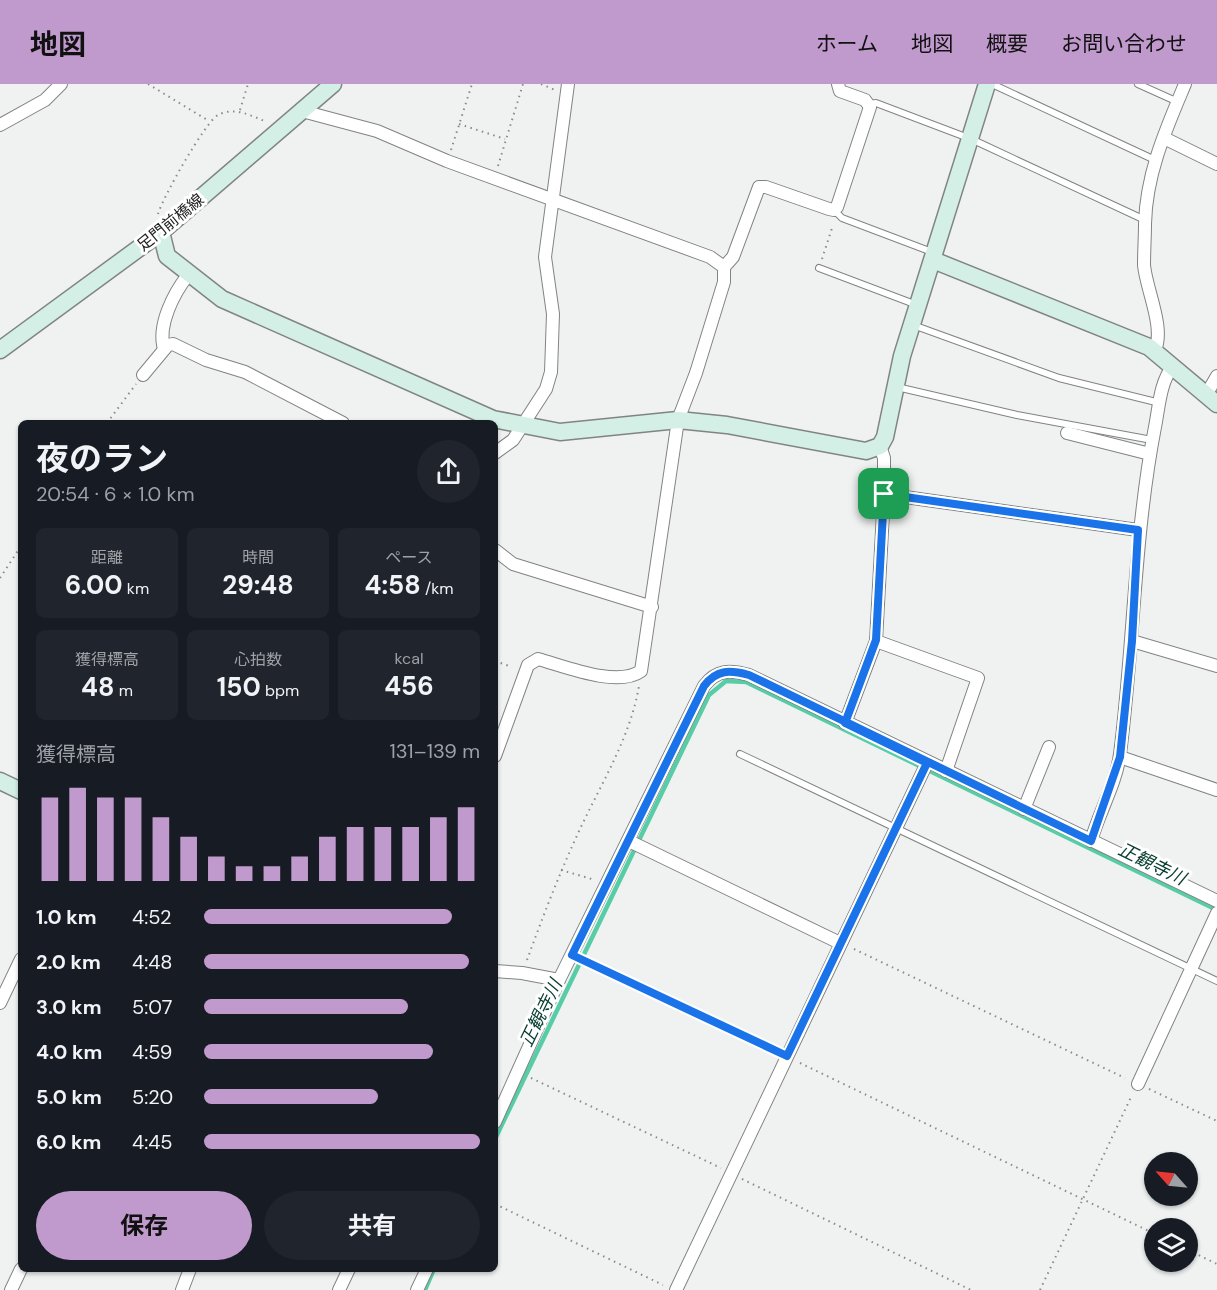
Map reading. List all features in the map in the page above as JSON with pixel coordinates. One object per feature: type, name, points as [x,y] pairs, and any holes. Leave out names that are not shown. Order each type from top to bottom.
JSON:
[{"type":"street","points":[[0,126],[45,100],[62,84]]},
{"type":"street","name":"足門前橋線","points":[[0,350],[161,232],[333,84]]},
{"type":"street","points":[[498,451],[513,441],[546,389],[551,372],[552,314],[545,257],[568,84]]},
{"type":"street","points":[[498,748],[525,671],[532,660],[538,659],[600,675],[627,678],[641,671],[678,420],[696,373],[724,282],[724,267],[733,257],[759,187],[766,187],[834,210],[870,111],[869,104],[840,91],[838,84]]},
{"type":"street","points":[[161,232],[167,256],[188,275],[222,299],[477,413],[522,426],[560,432],[678,420],[727,425],[866,451],[879,446],[885,437],[894,387],[912,325],[970,139],[990,84]]},
{"type":"street","points":[[1155,350],[1158,338],[1144,267],[1145,220],[1155,160],[1185,84]]},
{"type":"street","points":[[302,111],[376,131],[447,161],[710,257],[724,267]]},
{"type":"street","points":[[1164,138],[1217,164]]},
{"type":"street","points":[[934,257],[1155,350],[1212,400],[1217,376]]},
{"type":"street","points":[[164,349],[162,333],[168,312],[188,275]]},
{"type":"street","points":[[143,375],[164,349],[173,344],[206,360],[245,372],[337,420]]},
{"type":"street","points":[[1091,841],[1120,757],[1132,641],[1138,530],[1152,440],[1166,376],[1173,366]]},
{"type":"street","points":[[1067,433],[1150,454]]},
{"type":"street","points":[[845,723],[876,640],[884,494],[884,458],[879,446]]},
{"type":"street","points":[[884,494],[1138,530]]},
{"type":"street","points":[[498,552],[513,564],[652,607]]},
{"type":"street","points":[[876,640],[978,678],[946,771]]},
{"type":"street","points":[[1132,641],[1217,666]]},
{"type":"street","points":[[498,1115],[559,980],[704,686],[712,676],[721,672],[733,671],[749,675],[927,763],[1217,901]]},
{"type":"street","points":[[1024,809],[1048,747]]},
{"type":"street","points":[[1120,757],[1217,790]]},
{"type":"street","points":[[675,1290],[927,763]]},
{"type":"street","points":[[0,781],[18,790]]},
{"type":"street","points":[[629,841],[840,943]]},
{"type":"street","points":[[1138,1083],[1217,913]]},
{"type":"street","points":[[0,1003],[18,965]]},
{"type":"street","points":[[498,971],[559,980]]},
{"type":"street","points":[[11,1290],[20,1272]]},
{"type":"street","points":[[182,1290],[189,1272]]},
{"type":"street","points":[[339,1290],[348,1272]]},
{"type":"street","points":[[417,1290],[426,1272]]},
{"type":"lane","points":[[990,84],[1155,160]]},
{"type":"lane","points":[[1138,84],[1178,102]]},
{"type":"lane","points":[[869,104],[876,103],[970,139],[1145,220]]},
{"type":"lane","points":[[834,210],[842,218],[934,257]]},
{"type":"lane","points":[[819,268],[918,306]]},
{"type":"lane","points":[[912,325],[1059,378],[1160,403]]},
{"type":"lane","points":[[894,387],[1152,440]]},
{"type":"lane","points":[[740,754],[1217,981]]},
{"type":"path","points":[[148,84],[210,122]]},
{"type":"path","points":[[239,111],[248,84]]},
{"type":"path","points":[[447,161],[472,84]]},
{"type":"path","points":[[494,178],[523,84]]},
{"type":"path","points":[[161,232],[158,212],[210,122],[218,115],[239,111],[282,126]]},
{"type":"path","points":[[459,124],[506,140]]},
{"type":"path","points":[[819,268],[835,218],[834,210]]},
{"type":"path","points":[[109,420],[143,375]]},
{"type":"path","points":[[0,578],[18,551]]},
{"type":"path","points":[[498,662],[525,671]]},
{"type":"path","points":[[522,973],[561,870],[615,759],[636,707],[641,671]]},
{"type":"path","points":[[561,870],[607,884]]},
{"type":"path","points":[[840,943],[1217,1121]]},
{"type":"path","points":[[572,955],[1144,1229]]},
{"type":"path","points":[[1040,1290],[1138,1083]]},
{"type":"path","points":[[498,1205],[675,1290]]},
{"type":"path","points":[[1198,1255],[1217,1264]]},
{"type":"waterway","name":"正観寺川","points":[[498,1133],[709,695],[726,681],[746,682],[1217,910]]},
{"type":"waterway","name":"正観寺川","points":[[425,1290],[433,1272]]},
{"type":"route","points":[[884,494],[875,623],[876,640],[845,723],[927,763],[787,1056],[572,955],[704,686],[712,676],[721,672],[733,671],[749,675],[845,723],[886,743],[927,763],[1091,841],[1120,757],[1132,641],[1138,530],[884,494]]}]
